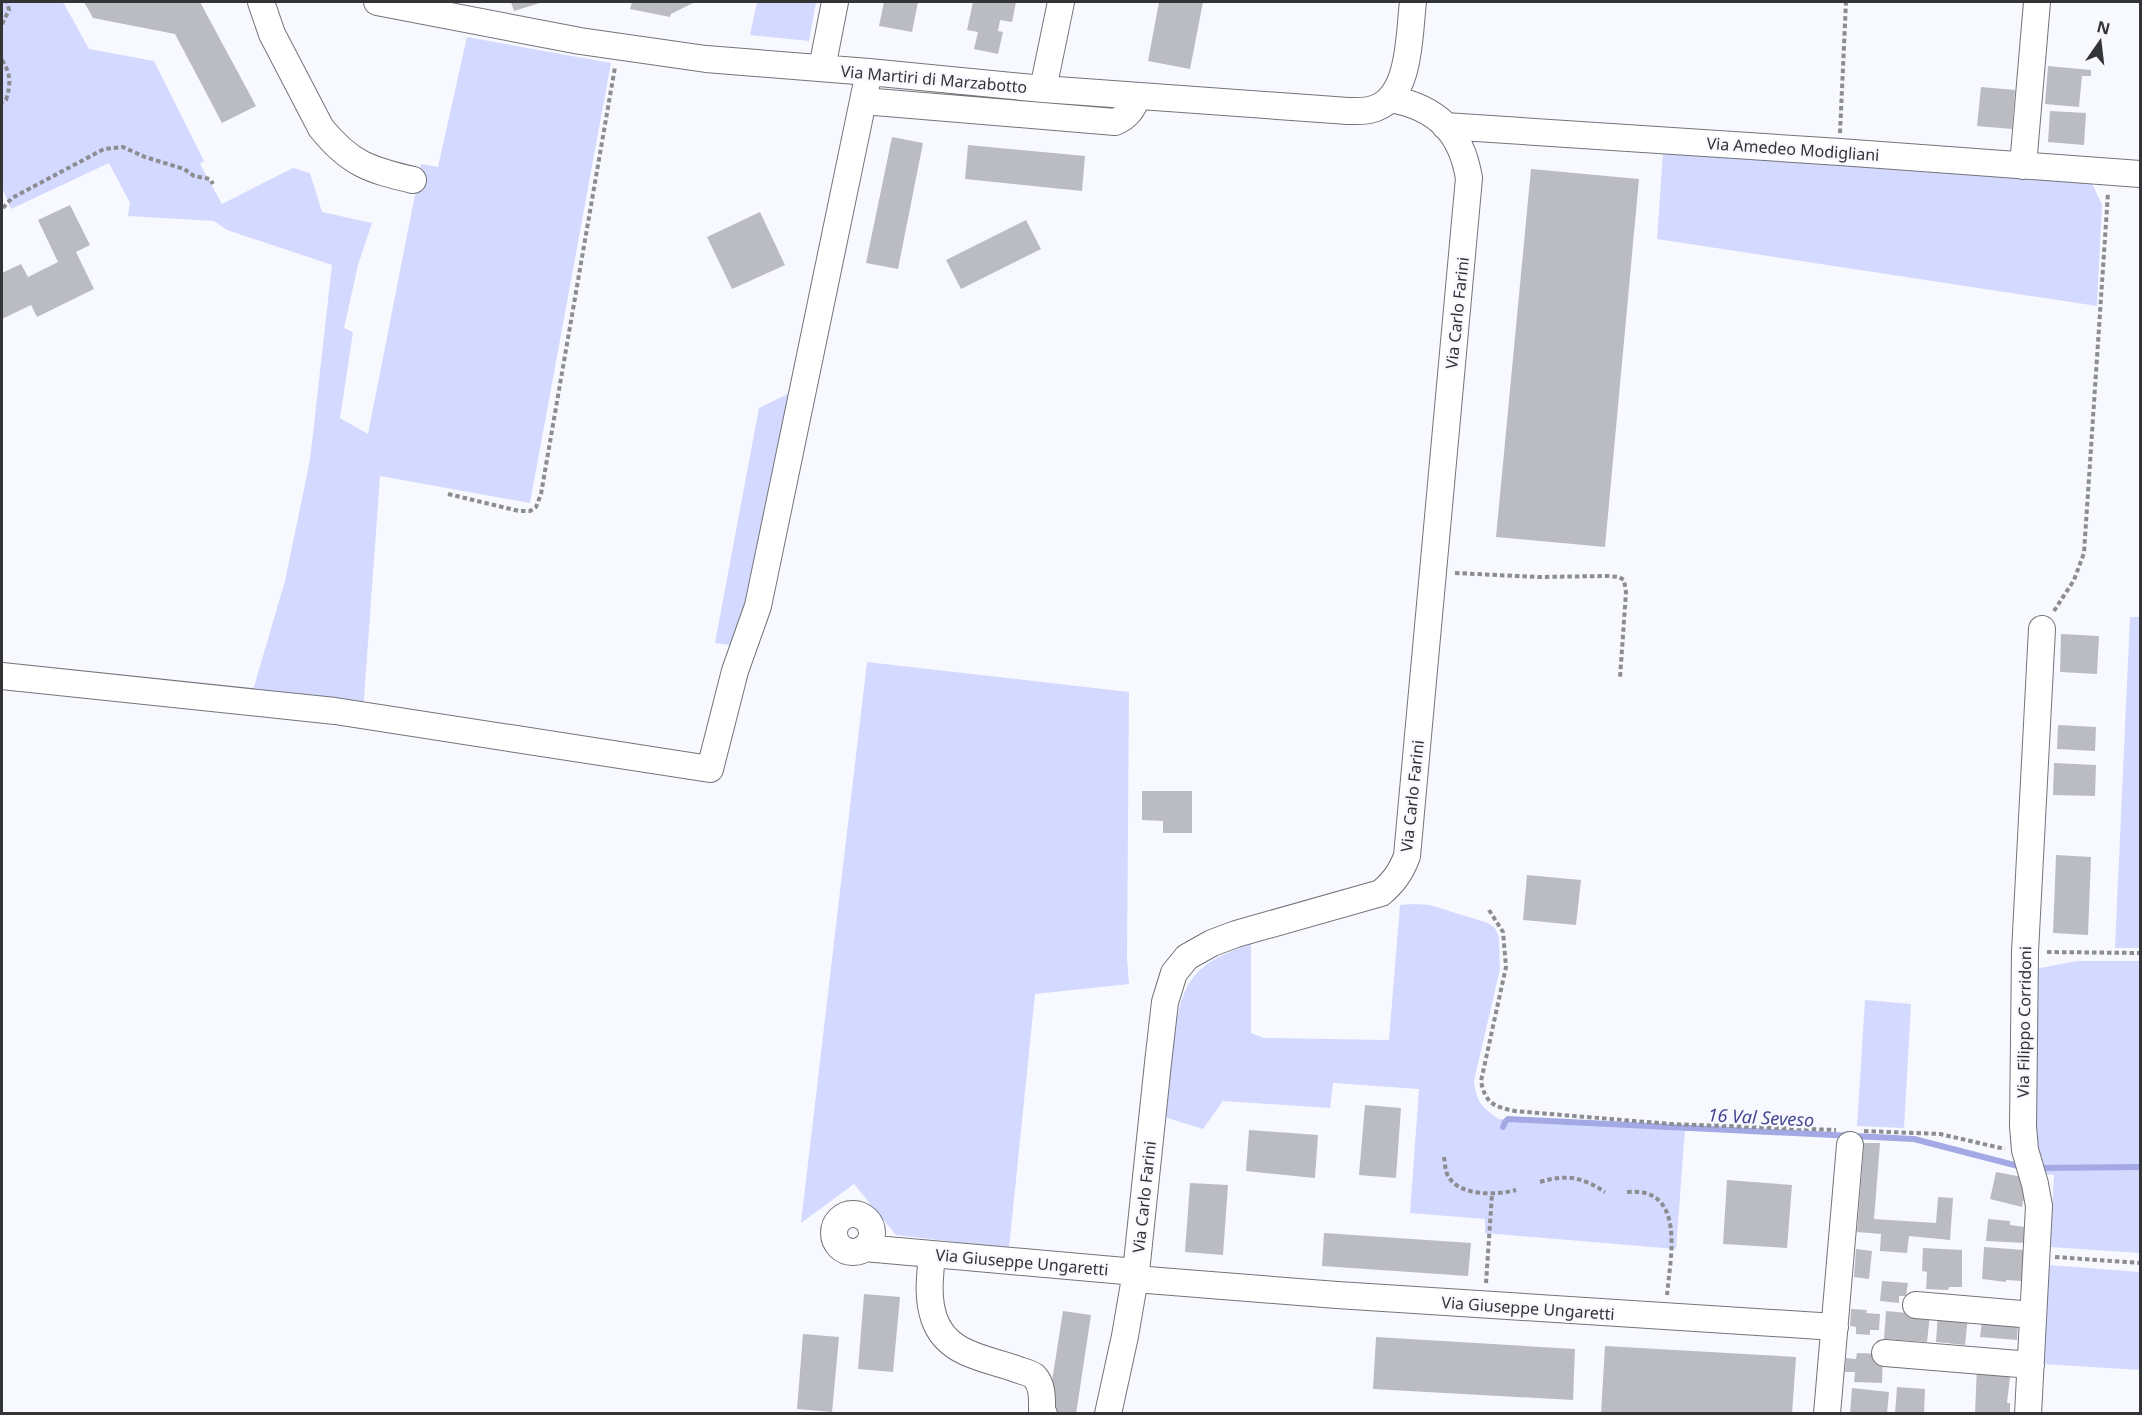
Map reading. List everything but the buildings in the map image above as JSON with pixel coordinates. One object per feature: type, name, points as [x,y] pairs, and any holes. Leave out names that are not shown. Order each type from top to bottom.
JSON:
[{"type":"street","points":[[261,2],[272,34],[321,128],[331,140],[358,163],[375,171],[413,180]]},
{"type":"street","name":"Via Martiri di Marzabotto","points":[[381,2],[484,12],[618,47],[706,59],[1043,89],[1348,111],[1377,108],[1391,99]]},
{"type":"street","points":[[822,68],[835,2]]},
{"type":"street","points":[[1043,89],[1061,2]]},
{"type":"street","points":[[1391,99],[1401,82],[1405,67],[1413,2]]},
{"type":"street","points":[[2023,166],[2037,2]]},
{"type":"street","points":[[2,676],[335,711],[710,769],[735,670],[758,606],[869,72]]},
{"type":"street","points":[[864,101],[1114,122],[1123,119],[1133,109],[1138,96]]},
{"type":"street","name":"Via Carlo Farini","points":[[1108,1413],[1136,1276],[1165,1002],[1174,973],[1187,957],[1212,943],[1236,934],[1381,893],[1401,872],[1407,856],[1469,178],[1456,138],[1436,116],[1423,108],[1391,99]]},
{"type":"street","name":"Via Amedeo Modigliani","points":[[1445,126],[2140,174]]},
{"type":"street","name":"Via Filippo Corridoni","points":[[2028,1413],[2038,1198],[2025,1150],[2023,1126],[2025,952],[2042,630]]},
{"type":"street","points":[[1827,1413],[1849,1135]]},
{"type":"street","name":"Via Giuseppe Ungaretti","points":[[868,1238],[920,1253],[1136,1276],[1484,1305],[1835,1327]]},
{"type":"street","points":[[920,1253],[934,1320],[946,1341],[972,1356],[1033,1376],[1042,1390],[1042,1411],[1044,1413]]},
{"type":"street","points":[[1916,1305],[2033,1315]]},
{"type":"street","points":[[1885,1353],[2031,1365]]},
{"type":"path","points":[[2,24],[9,9],[7,2]]},
{"type":"path","points":[[1839,152],[1846,2]]},
{"type":"path","points":[[448,494],[519,512],[530,511],[536,507],[543,483],[618,47]]},
{"type":"path","points":[[2,60],[10,76],[10,88],[6,100],[2,102]]},
{"type":"path","points":[[2,207],[12,198],[104,149],[123,147],[145,157],[184,168],[194,176],[210,179],[213,184]]},
{"type":"path","points":[[2042,630],[2074,580],[2084,553],[2108,172]]},
{"type":"path","points":[[1432,572],[1538,577],[1608,576],[1624,580],[1626,592],[1620,678]]},
{"type":"path","points":[[1489,910],[1503,932],[1506,967],[1481,1081],[1483,1092],[1490,1103],[1499,1108],[1515,1112],[1849,1135],[1940,1134],[2016,1151],[2025,1150]]},
{"type":"path","points":[[2025,952],[2140,952]]},
{"type":"path","points":[[1444,1157],[1448,1175],[1455,1183],[1473,1192],[1492,1194],[1516,1190]]},
{"type":"path","points":[[1540,1182],[1555,1178],[1574,1178],[1594,1185],[1605,1192]]},
{"type":"path","points":[[1627,1192],[1635,1191],[1654,1198],[1662,1204],[1670,1218],[1672,1234],[1666,1317]]},
{"type":"path","points":[[1484,1305],[1492,1194]]},
{"type":"path","points":[[2037,1256],[2140,1263]]},
{"type":"shaded area","points":[[2,2],[63,2],[89,49],[154,61],[204,161],[200,164],[222,204],[293,168],[310,173],[322,212],[372,223],[358,265],[344,328],[353,332],[340,418],[368,434],[421,164],[438,167],[467,37],[611,63],[530,503],[380,476],[363,712],[251,697],[285,581],[310,460],[332,265],[227,230],[214,221],[128,216],[130,203],[109,163],[11,209],[2,188]]},
{"type":"shaded area","points":[[757,2],[816,2],[809,41],[750,35]]},
{"type":"shaded area","points":[[1663,152],[2089,177],[2102,205],[2097,306],[1657,239]]},
{"type":"shaded area","points":[[796,390],[736,646],[715,643],[759,408]]},
{"type":"shaded area","points":[[2130,617],[2140,617],[2140,948],[2115,948]]},
{"type":"shaded area","points":[[867,662],[1129,692],[1127,959],[1129,984],[1035,994],[1009,1248],[896,1235],[854,1184],[801,1223]]},
{"type":"shaded area","points":[[1400,905],[1430,905],[1488,923],[1495,928],[1499,937],[1500,969],[1474,1081],[1478,1099],[1488,1111],[1499,1119],[1685,1129],[1676,1249],[1485,1233],[1485,1219],[1410,1213],[1419,1089],[1333,1083],[1330,1108],[1223,1101],[1203,1129],[1164,1117],[1180,1005],[1192,978],[1202,968],[1231,951],[1251,944],[1251,1033],[1264,1038],[1389,1040]]},
{"type":"shaded area","points":[[2077,961],[2140,961],[2140,1253],[2050,1247],[2054,1175],[2044,1174],[2033,1135],[2035,969]]},
{"type":"shaded area","points":[[1865,1000],[1911,1004],[1904,1128],[1857,1126]]},
{"type":"shaded area","points":[[2049,1265],[2140,1272],[2140,1370],[2043,1364]]},
{"type":"waterway","name":"16 Val Seveso","points":[[1503,1127],[1508,1119],[1914,1139],[2018,1166]]},
{"type":"waterway","name":"16 Val Seveso","points":[[2036,1168],[2140,1167]]}]
